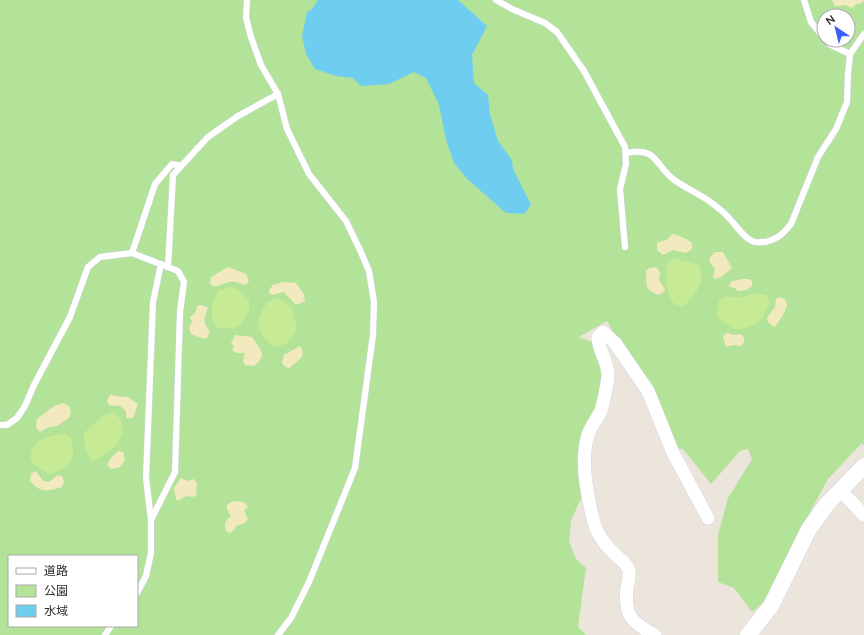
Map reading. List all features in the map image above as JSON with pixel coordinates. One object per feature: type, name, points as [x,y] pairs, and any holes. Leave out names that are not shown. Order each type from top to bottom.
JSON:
[{"type":"street","points":[[655,635],[639,626],[632,619],[627,610],[626,596],[629,571],[625,564],[602,540],[597,531],[593,519],[586,483],[584,456],[588,435],[601,410],[608,375],[604,356],[598,346],[598,337],[603,332],[615,343],[648,391],[673,453],[708,518]]},
{"type":"street","points":[[748,635],[771,606],[809,529],[827,504],[864,466]]},
{"type":"street","points":[[840,490],[864,515]]},
{"type":"lane","points":[[247,0],[246,18],[251,37],[261,64],[278,94],[287,128],[308,174],[346,221],[369,271],[374,302],[373,335],[355,468],[309,582],[291,618],[278,635]]},
{"type":"lane","points":[[496,0],[512,10],[545,23],[557,32],[584,71],[625,147],[626,164],[620,189],[625,247]]},
{"type":"lane","points":[[804,0],[811,22],[816,28]]},
{"type":"lane","points":[[626,153],[648,153],[660,163],[672,178],[711,202],[752,242],[774,240],[784,233],[791,224],[818,157],[836,129],[847,102],[850,54],[864,34]]},
{"type":"lane","points":[[837,48],[850,54]]},
{"type":"lane","points":[[168,267],[173,175],[208,137],[238,116],[278,94]]},
{"type":"lane","points":[[132,253],[155,184],[172,164],[181,166]]},
{"type":"lane","points":[[0,425],[7,425],[17,418],[25,406],[34,385],[70,317],[88,267],[100,257],[132,253],[178,271],[184,282],[180,312],[175,472],[151,520]]},
{"type":"lane","points":[[138,591],[146,576],[151,553],[151,520],[146,478],[154,302],[161,264]]},
{"type":"green space","points":[[0,0],[864,0],[864,445],[862,443],[828,479],[767,599],[752,612],[734,588],[718,582],[718,535],[728,498],[752,459],[748,449],[740,451],[711,484],[683,449],[676,448],[654,390],[613,332],[607,321],[579,337],[595,343],[607,374],[587,435],[585,491],[571,520],[569,541],[576,559],[586,568],[578,627],[586,635],[0,635]]},
{"type":"green space","points":[[674,258],[699,265],[701,272],[699,288],[684,306],[675,305],[669,295],[666,281],[667,265]]},
{"type":"green space","points":[[233,287],[249,300],[249,310],[241,324],[234,328],[217,328],[212,318],[212,304],[219,290]]},
{"type":"green space","points":[[755,293],[766,295],[770,302],[764,315],[758,322],[736,330],[716,316],[719,300],[727,296],[741,298]]},
{"type":"green space","points":[[277,298],[287,304],[293,311],[297,331],[286,344],[275,347],[262,335],[258,322],[267,302]]},
{"type":"green space","points":[[114,412],[121,420],[123,427],[120,440],[110,451],[91,460],[85,447],[84,433],[104,415]]},
{"type":"green space","points":[[64,433],[71,438],[73,445],[70,461],[63,468],[51,474],[43,471],[31,460],[33,447],[37,442],[46,437]]},
{"type":"sand","points":[[832,0],[864,0],[862,3],[856,4],[853,8],[845,5],[835,6]]},
{"type":"sand","points":[[674,234],[692,243],[692,249],[686,253],[673,250],[663,255],[657,250],[657,243]]},
{"type":"sand","points":[[715,252],[723,252],[732,268],[717,279],[713,278],[715,269],[710,262],[710,257]]},
{"type":"sand","points":[[228,267],[246,274],[249,281],[245,285],[236,282],[228,282],[218,286],[213,286],[210,283],[211,277]]},
{"type":"sand","points":[[656,267],[660,272],[659,280],[665,289],[663,293],[658,295],[648,289],[646,271],[649,268]]},
{"type":"sand","points":[[749,279],[752,281],[752,286],[746,290],[738,291],[735,288],[730,287],[729,285],[732,281]]},
{"type":"sand","points":[[284,282],[296,283],[304,294],[305,301],[295,304],[284,292],[273,295],[269,293],[269,290],[273,285]]},
{"type":"sand","points":[[779,297],[785,299],[787,305],[782,317],[774,327],[768,322],[767,318],[775,307],[776,299]]},
{"type":"sand","points":[[198,305],[208,308],[204,320],[210,331],[207,338],[204,339],[191,334],[189,328],[192,322],[190,317],[195,313]]},
{"type":"sand","points":[[727,333],[733,335],[741,334],[744,337],[744,342],[741,346],[734,345],[726,347],[723,336]]},
{"type":"sand","points":[[235,335],[252,337],[259,347],[262,356],[254,366],[245,365],[243,361],[245,353],[237,353],[232,350],[234,346],[231,343]]},
{"type":"sand","points":[[300,346],[303,354],[302,357],[289,369],[283,365],[282,362],[284,355]]},
{"type":"sand","points":[[111,394],[114,396],[128,397],[138,404],[133,418],[126,418],[126,411],[120,406],[109,405],[107,400]]},
{"type":"sand","points":[[64,403],[70,407],[71,413],[69,418],[57,426],[49,427],[40,432],[36,428],[37,419],[54,406]]},
{"type":"sand","points":[[118,451],[123,452],[125,460],[120,467],[111,469],[107,465],[110,459]]},
{"type":"sand","points":[[36,471],[43,481],[49,482],[57,475],[62,476],[64,481],[62,487],[41,490],[30,481],[31,474]]},
{"type":"sand","points":[[181,478],[187,481],[194,479],[197,484],[196,496],[186,496],[178,501],[176,499],[174,488]]},
{"type":"sand","points":[[233,501],[244,502],[248,507],[244,511],[248,519],[245,523],[236,526],[230,533],[226,531],[225,524],[231,516],[227,509],[227,505]]},
{"type":"water","points":[[318,0],[458,0],[487,26],[472,55],[474,83],[488,95],[490,114],[498,141],[512,160],[513,169],[531,205],[524,214],[506,213],[467,179],[454,163],[446,140],[439,105],[426,78],[414,72],[389,84],[361,86],[353,78],[336,76],[315,69],[306,54],[302,36],[307,12],[312,9]]}]
